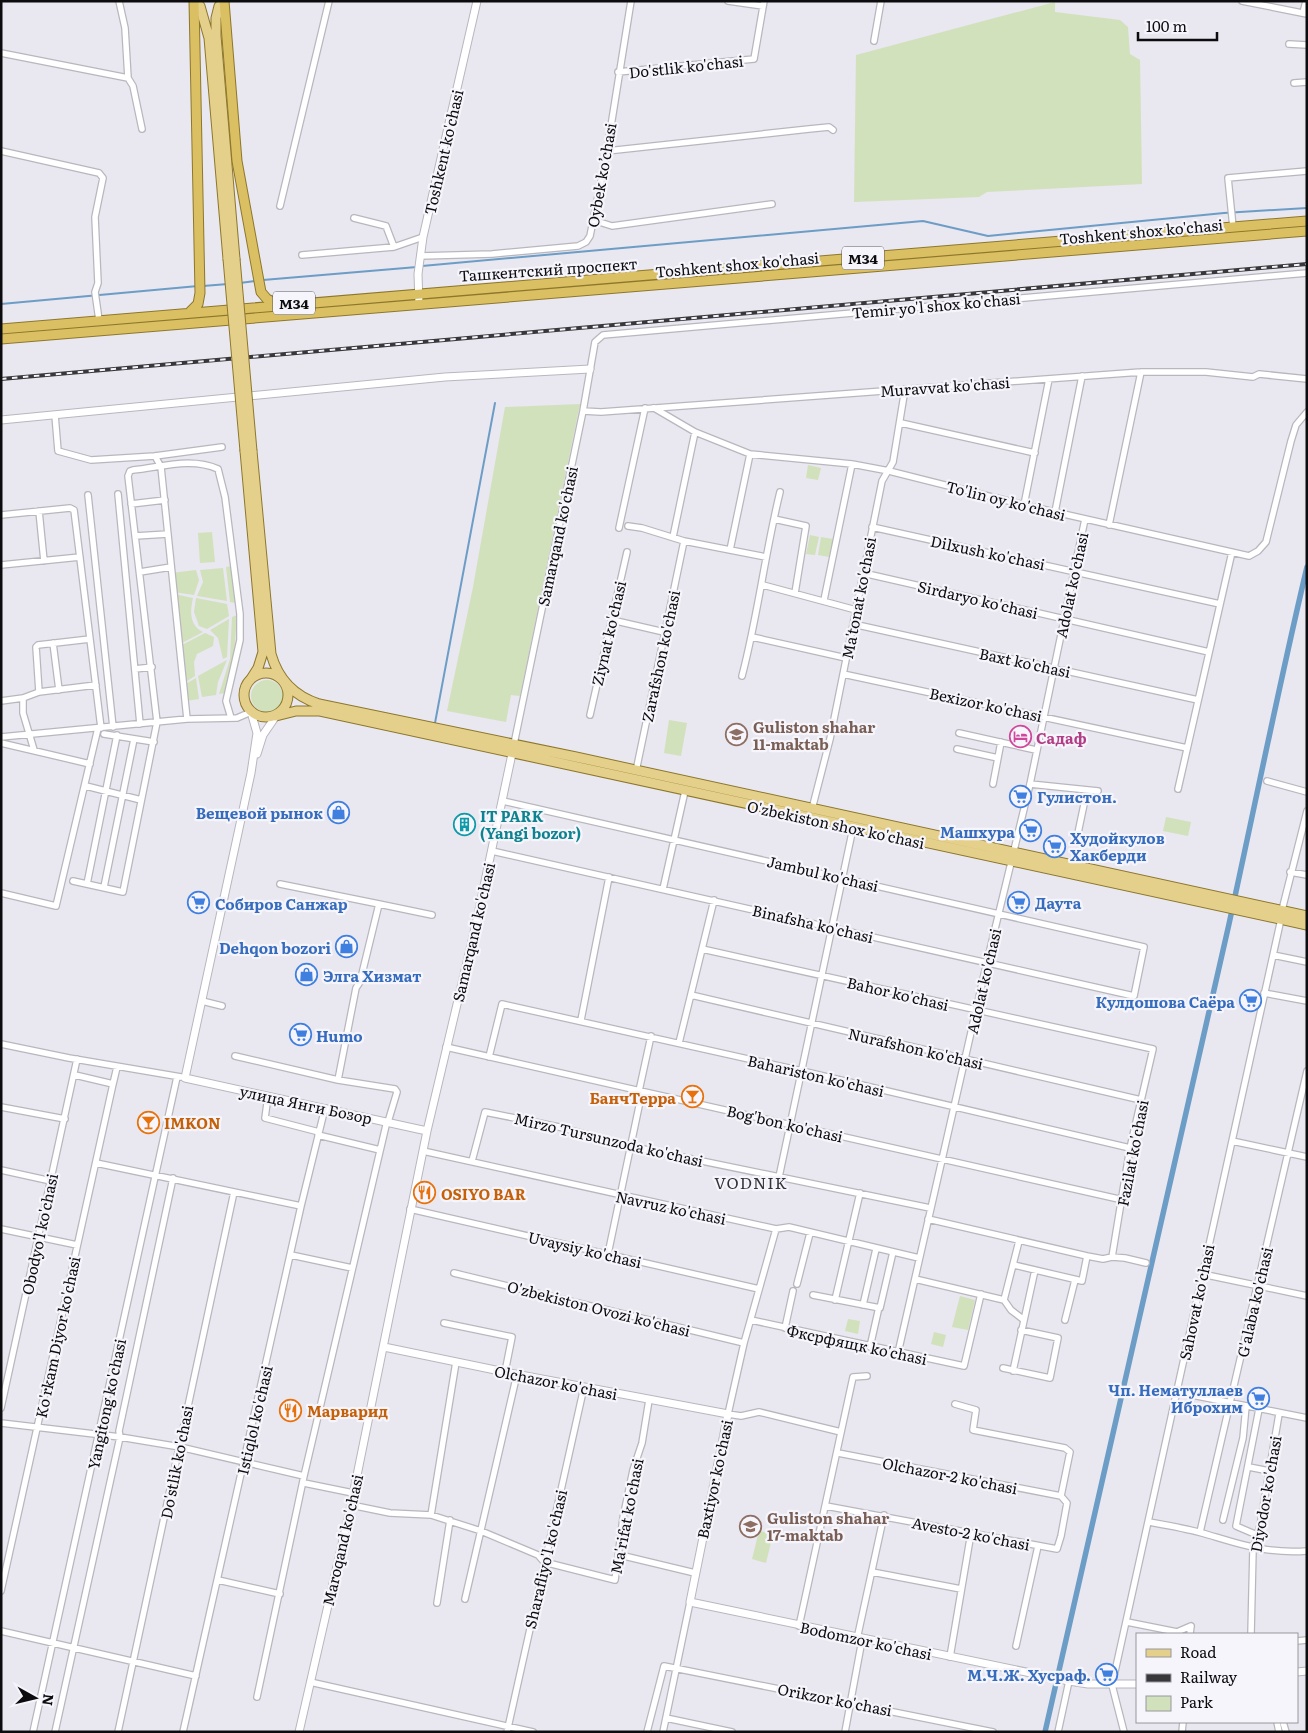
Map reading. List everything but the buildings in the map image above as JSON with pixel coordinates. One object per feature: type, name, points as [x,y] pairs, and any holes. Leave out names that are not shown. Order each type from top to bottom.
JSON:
[{"type":"highway","points":[[190,312],[197,306],[200,293],[196,3]]},
{"type":"highway","points":[[222,3],[238,161],[260,288],[267,299],[279,305]]},
{"type":"highway","name":"Ташкентский проспект","points":[[418,292],[595,280],[1307,221]]},
{"type":"highway","name":"Toshkent shox ko'chasi","points":[[1,339],[1307,231]]},
{"type":"highway","name":"M34","points":[[1,329],[418,292]]},
{"type":"main road","points":[[196,3],[208,10],[222,3]]},
{"type":"main road","points":[[196,3],[209,38],[232,259]]},
{"type":"main road","points":[[222,3],[216,18],[216,36],[263,652],[258,668],[244,693],[245,701],[251,712],[265,718],[296,711],[312,710],[513,748]]},
{"type":"main road","points":[[248,451],[271,654],[277,672],[298,694],[320,704],[421,731]]},
{"type":"main road","points":[[251,679],[268,673],[283,680],[288,692],[288,700],[283,711],[276,716]]},
{"type":"main road","name":"O'zbekiston shox ko'chasi","points":[[513,748],[636,771],[812,809],[1012,857],[1281,915],[1307,925]]},
{"type":"main road","name":"O'zbekiston shox ko'chasi","points":[[513,748],[685,791],[853,828],[1012,857]]},
{"type":"main road","name":"O'zbekiston shox ko'chasi","points":[[1281,915],[1307,916]]},
{"type":"street","points":[[119,1],[126,28],[128,78],[133,86],[142,128]]},
{"type":"street","points":[[280,206],[329,1]]},
{"type":"street","name":"Toshkent ko'chasi","points":[[419,304],[418,274],[423,237],[477,1]]},
{"type":"street","name":"Oybek ko’chasi","points":[[419,259],[578,246],[590,236],[607,151],[618,72],[631,1]]},
{"type":"street","points":[[728,1],[764,3]]},
{"type":"street","points":[[874,40],[881,1]]},
{"type":"street","points":[[1242,1],[1305,14],[1306,1]]},
{"type":"street","name":"Do'stlik ko'chasi","points":[[618,72],[754,59],[764,3]]},
{"type":"street","points":[[1290,44],[1307,45]]},
{"type":"street","points":[[1,53],[128,78]]},
{"type":"street","points":[[1294,83],[1307,82]]},
{"type":"street","points":[[607,151],[829,127],[833,130]]},
{"type":"street","points":[[1,151],[102,175],[103,183],[95,217],[98,283],[95,295],[99,320]]},
{"type":"street","points":[[1233,227],[1228,178],[1307,171]]},
{"type":"street","points":[[593,220],[612,226],[772,204]]},
{"type":"street","points":[[354,218],[386,226],[394,247]]},
{"type":"street","points":[[302,255],[394,247],[423,237]]},
{"type":"street","name":"Temir yo'l shox ko'chasi","points":[[590,369],[595,342],[603,335],[1307,273]]},
{"type":"street","points":[[1,420],[445,377],[590,369]]},
{"type":"street","name":"Samarqand ko'chasi","points":[[384,1347],[410,1209],[503,800],[590,369]]},
{"type":"street","points":[[1109,525],[1141,372]]},
{"type":"street","name":"Muravvat ko'chasi","points":[[583,411],[654,408],[1141,372],[1206,372],[1253,377],[1259,374],[1307,379]]},
{"type":"street","points":[[1055,512],[1082,376]]},
{"type":"street","points":[[1024,505],[1050,378]]},
{"type":"street","name":"Ma'tonat ko'chasi","points":[[812,809],[843,674],[882,480],[889,471],[901,423],[905,389]]},
{"type":"street","points":[[619,528],[644,408]]},
{"type":"street","name":"To'lin oy ko'chasi","points":[[654,408],[695,432],[750,454],[852,464],[889,471],[1024,505],[1249,556],[1258,551],[1266,542],[1296,425],[1307,412]]},
{"type":"street","points":[[55,415],[58,451],[91,460],[155,456],[222,447]]},
{"type":"street","points":[[901,423],[1035,453]]},
{"type":"street","points":[[673,537],[695,432]]},
{"type":"street","points":[[730,550],[750,454]]},
{"type":"street","points":[[155,456],[161,467],[187,719]]},
{"type":"street","points":[[72,881],[123,892],[157,722],[152,667],[131,504],[128,476],[130,471],[180,463],[205,464],[218,469],[225,497],[240,614],[240,640],[227,689],[226,701],[230,718]]},
{"type":"street","points":[[824,600],[852,464]]},
{"type":"street","points":[[742,676],[763,584],[766,557],[780,492]]},
{"type":"street","points":[[118,494],[140,724]]},
{"type":"street","points":[[88,495],[113,726]]},
{"type":"street","points":[[131,504],[164,500]]},
{"type":"street","points":[[1,514],[70,508],[74,510],[101,730],[90,764],[56,906],[1,893]]},
{"type":"street","points":[[39,511],[44,561]]},
{"type":"street","points":[[774,519],[806,526],[795,593]]},
{"type":"street","name":"Adolat ko'chasi","points":[[898,1353],[986,962],[1030,784],[1085,519]]},
{"type":"street","points":[[628,526],[684,541],[766,557]]},
{"type":"street","name":"Dilxush ko'chasi","points":[[872,527],[1220,604]]},
{"type":"street","points":[[135,536],[168,534]]},
{"type":"street","name":"Zarafshon ko'chasi","points":[[636,771],[684,541]]},
{"type":"street","name":"Ziynat ko'chasi","points":[[590,715],[627,552]]},
{"type":"street","points":[[1178,789],[1232,552]]},
{"type":"street","points":[[1,565],[80,557]]},
{"type":"street","points":[[140,572],[172,567]]},
{"type":"street","name":"Sirdaryo ko'chasi","points":[[863,573],[1209,652]]},
{"type":"street","points":[[763,584],[856,610]]},
{"type":"street","points":[[612,620],[664,632]]},
{"type":"street","name":"Baxt ko'chasi","points":[[853,624],[1198,700]]},
{"type":"street","points":[[752,637],[846,658]]},
{"type":"street","points":[[39,692],[36,647],[38,645],[90,639]]},
{"type":"street","points":[[53,643],[58,690]]},
{"type":"street","points":[[135,668],[152,667]]},
{"type":"street","name":"Bexizor ko'chasi","points":[[843,674],[1187,748]]},
{"type":"street","points":[[1,701],[24,698],[39,692],[96,685]]},
{"type":"street","points":[[24,698],[23,713],[34,750]]},
{"type":"street","points":[[1,737],[101,730],[113,726],[187,719],[238,718],[251,712],[257,733],[251,773],[185,1078],[117,1067],[1,1044]]},
{"type":"street","points":[[251,773],[263,734],[276,716]]},
{"type":"street","points":[[101,730],[154,742]]},
{"type":"street","points":[[959,732],[1036,750]]},
{"type":"street","points":[[87,884],[117,735]]},
{"type":"street","points":[[104,888],[134,739]]},
{"type":"street","points":[[993,784],[1001,742]]},
{"type":"street","points":[[1,743],[90,764]]},
{"type":"street","points":[[957,749],[998,758]]},
{"type":"street","points":[[1267,781],[1307,792]]},
{"type":"street","points":[[1030,784],[1098,791]]},
{"type":"street","points":[[86,786],[141,800]]},
{"type":"street","points":[[1078,833],[1088,790]]},
{"type":"street","points":[[662,889],[685,791]]},
{"type":"street","name":"Jambul ko'chasi","points":[[503,800],[1144,947],[1134,996]]},
{"type":"street","name":"Sahovat ko'chasi","points":[[1112,1685],[1290,872],[1307,811]]},
{"type":"street","points":[[779,1177],[853,828]]},
{"type":"street","name":"Binafsha ko'chasi","points":[[492,851],[1134,996]]},
{"type":"street","points":[[1290,872],[1307,875]]},
{"type":"street","points":[[581,1020],[608,877]]},
{"type":"street","points":[[280,884],[432,915]]},
{"type":"street","points":[[679,1043],[714,900]]},
{"type":"street","points":[[338,1080],[356,988],[378,904]]},
{"type":"street","name":"Bahor ko'chasi","points":[[702,950],[1152,1049]]},
{"type":"street","points":[[1273,956],[1307,962]]},
{"type":"street","points":[[1264,993],[1307,1002]]},
{"type":"street","name":"Nurafshon ko'chasi","points":[[691,995],[1141,1100]]},
{"type":"street","points":[[202,1001],[222,1006]]},
{"type":"street","name":"Bahariston ko'chasi","points":[[489,1057],[502,1004],[651,1036],[1130,1148]]},
{"type":"street","points":[[608,1254],[651,1036]]},
{"type":"street","name":"Bog'bon ko'chasi","points":[[446,1047],[1123,1200]]},
{"type":"street","name":"Fazilat ko'chasi","points":[[1112,1256],[1123,1200],[1130,1148],[1152,1049]]},
{"type":"street","points":[[235,1056],[338,1080],[395,1089],[397,1092],[380,1150],[352,1268],[304,1476],[304,1484],[257,1697]]},
{"type":"street","name":"Obodyo'l ko'chasi","points":[[1,1408],[3,1388],[75,1075],[77,1059]]},
{"type":"street","name":"Ko'rkam Diyor ko'chasi","points":[[1,1591],[117,1067]]},
{"type":"street","name":"G'alaba ko'chasi","points":[[1200,1532],[1307,1071]]},
{"type":"street","points":[[75,1075],[113,1084]]},
{"type":"street","name":"Yangitong ko'chasi","points":[[34,1732],[177,1077]]},
{"type":"street","name":"улица Янги Бозор","points":[[185,1078],[427,1131]]},
{"type":"street","points":[[268,1096],[265,1118],[380,1150]]},
{"type":"street","points":[[1,1107],[65,1119]]},
{"type":"street","name":"Istiqlol ko'chasi","points":[[183,1732],[301,1206],[325,1108]]},
{"type":"street","name":"Mirzo Tursunzoda ko'chasi","points":[[472,1161],[485,1112],[559,1127],[629,1146],[930,1208]]},
{"type":"street","points":[[1232,1141],[1307,1157]]},
{"type":"street","name":"Navruz ko'chasi","points":[[423,1151],[776,1229],[789,1227],[849,1243],[919,1258]]},
{"type":"street","points":[[96,1163],[301,1206]]},
{"type":"street","points":[[1,1170],[51,1181]]},
{"type":"street","name":"Yangitong ko'chasi","points":[[55,1732],[120,1437],[119,1430],[173,1178]]},
{"type":"street","name":"Do'stlik ko'chasi","points":[[118,1732],[234,1192]]},
{"type":"street","points":[[835,1300],[860,1193]]},
{"type":"street","name":"Uvaysiy ko'chasi","points":[[410,1209],[759,1289]]},
{"type":"street","points":[[928,1219],[1087,1256],[1103,1259],[1112,1256],[1146,1263]]},
{"type":"street","points":[[1,1228],[77,1245]]},
{"type":"street","name":"Baxtiyor ko'chasi","points":[[663,1732],[678,1668],[695,1573],[728,1414],[744,1343],[776,1229]]},
{"type":"street","points":[[797,1284],[810,1233]]},
{"type":"street","points":[[1004,1300],[1019,1241]]},
{"type":"street","points":[[863,1305],[876,1249]]},
{"type":"street","points":[[870,1347],[893,1252]]},
{"type":"street","points":[[291,1255],[352,1268]]},
{"type":"street","points":[[1014,1265],[1082,1281],[1087,1256]]},
{"type":"street","points":[[1013,1371],[1035,1270]]},
{"type":"street","name":"O'zbekiston Ovozi ko'chasi","points":[[454,1273],[744,1343]]},
{"type":"street","points":[[1202,1274],[1307,1296]]},
{"type":"street","points":[[915,1279],[1004,1300],[1011,1310],[1024,1320]]},
{"type":"street","points":[[1065,1320],[1075,1280]]},
{"type":"street","points":[[785,1328],[793,1291]]},
{"type":"street","name":"Фксрфящк ko'chasi","points":[[751,1320],[964,1366],[981,1294]]},
{"type":"street","points":[[814,1295],[880,1308]]},
{"type":"street","points":[[444,1323],[512,1337],[505,1372]]},
{"type":"street","points":[[1003,1368],[1050,1378],[1058,1338],[1022,1330]]},
{"type":"street","name":"Olchazor ko'chasi","points":[[384,1347],[728,1414]]},
{"type":"street","name":"Maroqand ko'chasi","points":[[299,1732],[351,1505],[384,1347]]},
{"type":"street","points":[[432,1515],[456,1362]]},
{"type":"street","points":[[465,1599],[518,1374]]},
{"type":"street","points":[[799,1626],[838,1453],[852,1377],[867,1376]]},
{"type":"street","name":"Sharafliyo'l ko'chasi","points":[[508,1729],[584,1387]]},
{"type":"street","points":[[1177,1392],[1259,1410],[1307,1418]]},
{"type":"street","name":"Ma'rifat ko'chasi","points":[[351,1505],[390,1513],[432,1515],[450,1520],[481,1531],[538,1556],[544,1562],[615,1580],[620,1555],[623,1518],[632,1470],[642,1443],[650,1400]]},
{"type":"street","points":[[955,1404],[976,1410],[973,1430],[1065,1448],[1070,1452],[1062,1496]]},
{"type":"street","points":[[1224,1520],[1243,1438],[1246,1406]]},
{"type":"street","points":[[1257,1535],[1236,1526],[1259,1410]]},
{"type":"street","points":[[728,1414],[741,1416],[759,1412],[842,1432]]},
{"type":"street","name":"Diyodor ko'chasi","points":[[1251,1633],[1253,1548],[1270,1471],[1279,1414]]},
{"type":"street","points":[[1,1423],[99,1434],[180,1447],[304,1476]]},
{"type":"street","name":"Olchazor-2 ko'chasi","points":[[838,1453],[1062,1496]]},
{"type":"street","points":[[1249,1467],[1270,1471]]},
{"type":"street","points":[[304,1484],[353,1494]]},
{"type":"street","name":"Avesto-2 ko'chasi","points":[[826,1506],[1057,1549],[1067,1502],[1062,1496]]},
{"type":"street","points":[[845,1732],[859,1639],[884,1516]]},
{"type":"street","points":[[437,1603],[450,1520]]},
{"type":"street","points":[[1149,1522],[1200,1532],[1253,1548],[1290,1552],[1307,1551]]},
{"type":"street","points":[[950,1657],[971,1533]]},
{"type":"street","points":[[1016,1646],[1038,1546]]},
{"type":"street","points":[[620,1555],[695,1573]]},
{"type":"street","points":[[872,1572],[962,1590]]},
{"type":"street","points":[[218,1580],[280,1594]]},
{"type":"street","name":"Bodomzor ko'chasi","points":[[690,1602],[1066,1681]]},
{"type":"street","points":[[1127,1622],[1178,1632],[1191,1626],[1190,1633]]},
{"type":"street","points":[[1,1630],[196,1676]]},
{"type":"street","points":[[647,1732],[664,1666],[678,1668]]},
{"type":"street","name":"Orikzor ko'chasi","points":[[678,1668],[993,1732]]},
{"type":"street","points":[[1058,1732],[1066,1681],[1112,1685],[1136,1684]]},
{"type":"street","points":[[310,1682],[508,1729],[534,1732]]},
{"type":"street","points":[[1112,1685],[1124,1732]]},
{"type":"street","points":[[666,1718],[732,1732]]},
{"type":"green space","points":[[1055,2],[1055,12],[1120,20],[1128,27],[1130,54],[1140,60],[1142,184],[987,192],[979,197],[854,202],[856,55]]},
{"type":"green space","points":[[580,404],[520,696],[511,695],[506,722],[447,711],[473,587],[505,407]]},
{"type":"green space","points":[[808,465],[821,468],[818,480],[806,478]]},
{"type":"green space","points":[[212,532],[215,562],[200,563],[198,533]]},
{"type":"green space","points":[[810,535],[819,537],[815,555],[806,554]]},
{"type":"green space","points":[[821,537],[833,539],[829,557],[818,555]]},
{"type":"green space","points":[[232,566],[236,603],[230,602],[226,567]]},
{"type":"green space","points":[[223,568],[227,601],[197,596],[203,582],[200,570]]},
{"type":"green space","points":[[196,570],[199,580],[194,595],[173,592],[171,573]]},
{"type":"green space","points":[[174,594],[193,598],[191,613],[193,622],[203,632],[180,644]]},
{"type":"green space","points":[[196,598],[227,604],[229,616],[207,629],[199,626],[194,612]]},
{"type":"green space","points":[[237,615],[234,656],[224,693],[219,694],[230,659],[232,617]]},
{"type":"green space","points":[[229,619],[227,657],[223,659],[218,638],[210,630]]},
{"type":"green space","points":[[205,633],[214,637],[213,646],[197,654],[194,662],[195,676],[184,683],[180,646]]},
{"type":"green space","points":[[227,660],[218,682],[216,695],[202,697],[198,676]]},
{"type":"green space","points":[[196,678],[199,699],[186,701],[184,685]]},
{"type":"green space","points":[[267,680],[279,684],[283,696],[279,708],[267,712],[255,708],[251,696],[255,684]]},
{"type":"green space","points":[[669,720],[687,723],[681,756],[664,753]]},
{"type":"green space","points":[[1166,817],[1191,822],[1188,836],[1163,831]]},
{"type":"green space","points":[[960,1296],[975,1300],[968,1330],[952,1327]]},
{"type":"green space","points":[[848,1319],[860,1321],[858,1334],[845,1331]]},
{"type":"green space","points":[[934,1332],[946,1335],[943,1347],[931,1344]]},
{"type":"green space","points":[[759,1531],[773,1534],[766,1563],[752,1559]]},
{"type":"waterway","points":[[422,266],[923,221],[988,236],[1224,213],[1307,208]]},
{"type":"waterway","points":[[263,280],[417,267]]},
{"type":"waterway","points":[[240,283],[255,281]]},
{"type":"waterway","points":[[203,286],[228,284]]},
{"type":"waterway","points":[[1,304],[198,286]]},
{"type":"waterway","points":[[435,723],[495,403]]},
{"type":"waterway","points":[[1045,1732],[1229,924],[1307,567]]},
{"type":"railway","points":[[1,379],[1307,264]]},
{"type":"place","name":"Guliston shahar 11-maktab","points":[[737,735]]},
{"type":"place","name":"Садаф","points":[[1020,737]]},
{"type":"place","name":"Гулистон.","points":[[1021,796]]},
{"type":"place","name":"Вещевой рынок","points":[[339,812]]},
{"type":"place","name":"IT PARK (Yangi bozor)","points":[[464,824]]},
{"type":"place","name":"Машхура","points":[[1031,831]]},
{"type":"place","name":"Худойкулов Хакберди","points":[[1054,846]]},
{"type":"place","name":"Даута","points":[[1019,902]]},
{"type":"place","name":"Собиров Санжар","points":[[199,903]]},
{"type":"place","name":"Dehqon bozori","points":[[347,947]]},
{"type":"place","name":"Элга Хизмат","points":[[307,975]]},
{"type":"place","name":"Кулдошова Саёра","points":[[1251,1001]]},
{"type":"place","name":"Humo","points":[[300,1035]]},
{"type":"place","name":"БанчТерра","points":[[692,1097]]},
{"type":"place","name":"IMKON","points":[[148,1122]]},
{"type":"place","name":"OSIYO BAR","points":[[425,1193]]},
{"type":"place","name":"Чп. Нематуллаев Иброхим","points":[[1259,1398]]},
{"type":"place","name":"Марварид","points":[[291,1410]]},
{"type":"place","name":"Guliston shahar 17-maktab","points":[[751,1526]]},
{"type":"place","name":"М.Ч.Ж. Хусраф.","points":[[1107,1674]]},
{"type":"district","name":"VODNIK","points":[[751,1182]]}]
